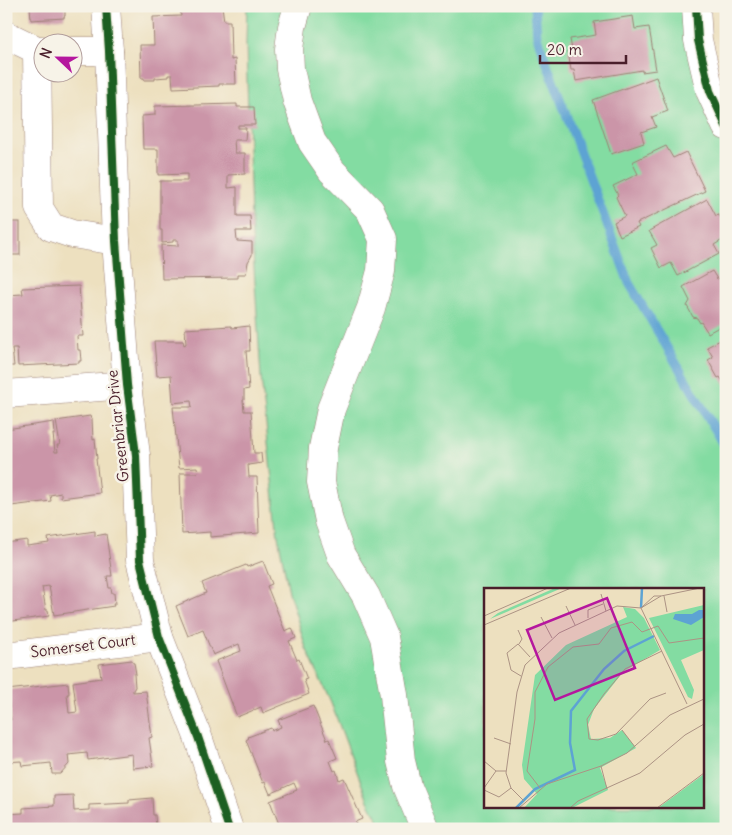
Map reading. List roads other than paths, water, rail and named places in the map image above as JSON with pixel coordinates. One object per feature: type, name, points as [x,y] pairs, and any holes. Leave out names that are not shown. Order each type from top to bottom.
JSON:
[{"type":"street","name":"Greenbriar Drive","points":[[106,6],[116,241],[127,386],[136,455],[140,560],[159,637],[198,737],[229,829]]},
{"type":"street","points":[[298,6],[292,27],[289,49],[290,69],[297,101],[312,142],[332,171],[370,210],[383,239],[381,271],[371,308],[331,409],[323,448],[321,482],[329,521],[341,555],[366,596],[384,637],[394,695],[401,761],[407,786],[425,829]]},
{"type":"street","points":[[696,6],[698,40],[710,90],[726,126]]},
{"type":"street","points":[[6,35],[32,46]]},
{"type":"street","points":[[82,51],[109,52]]},
{"type":"street","points":[[40,82],[39,208],[51,226],[72,234],[116,241]]},
{"type":"street","points":[[6,394],[127,386]]},
{"type":"street","name":"Somerset Court","points":[[6,656],[159,637]]},
{"type":"waterway","points":[[535,6],[537,37],[629,283],[726,448]]}]
